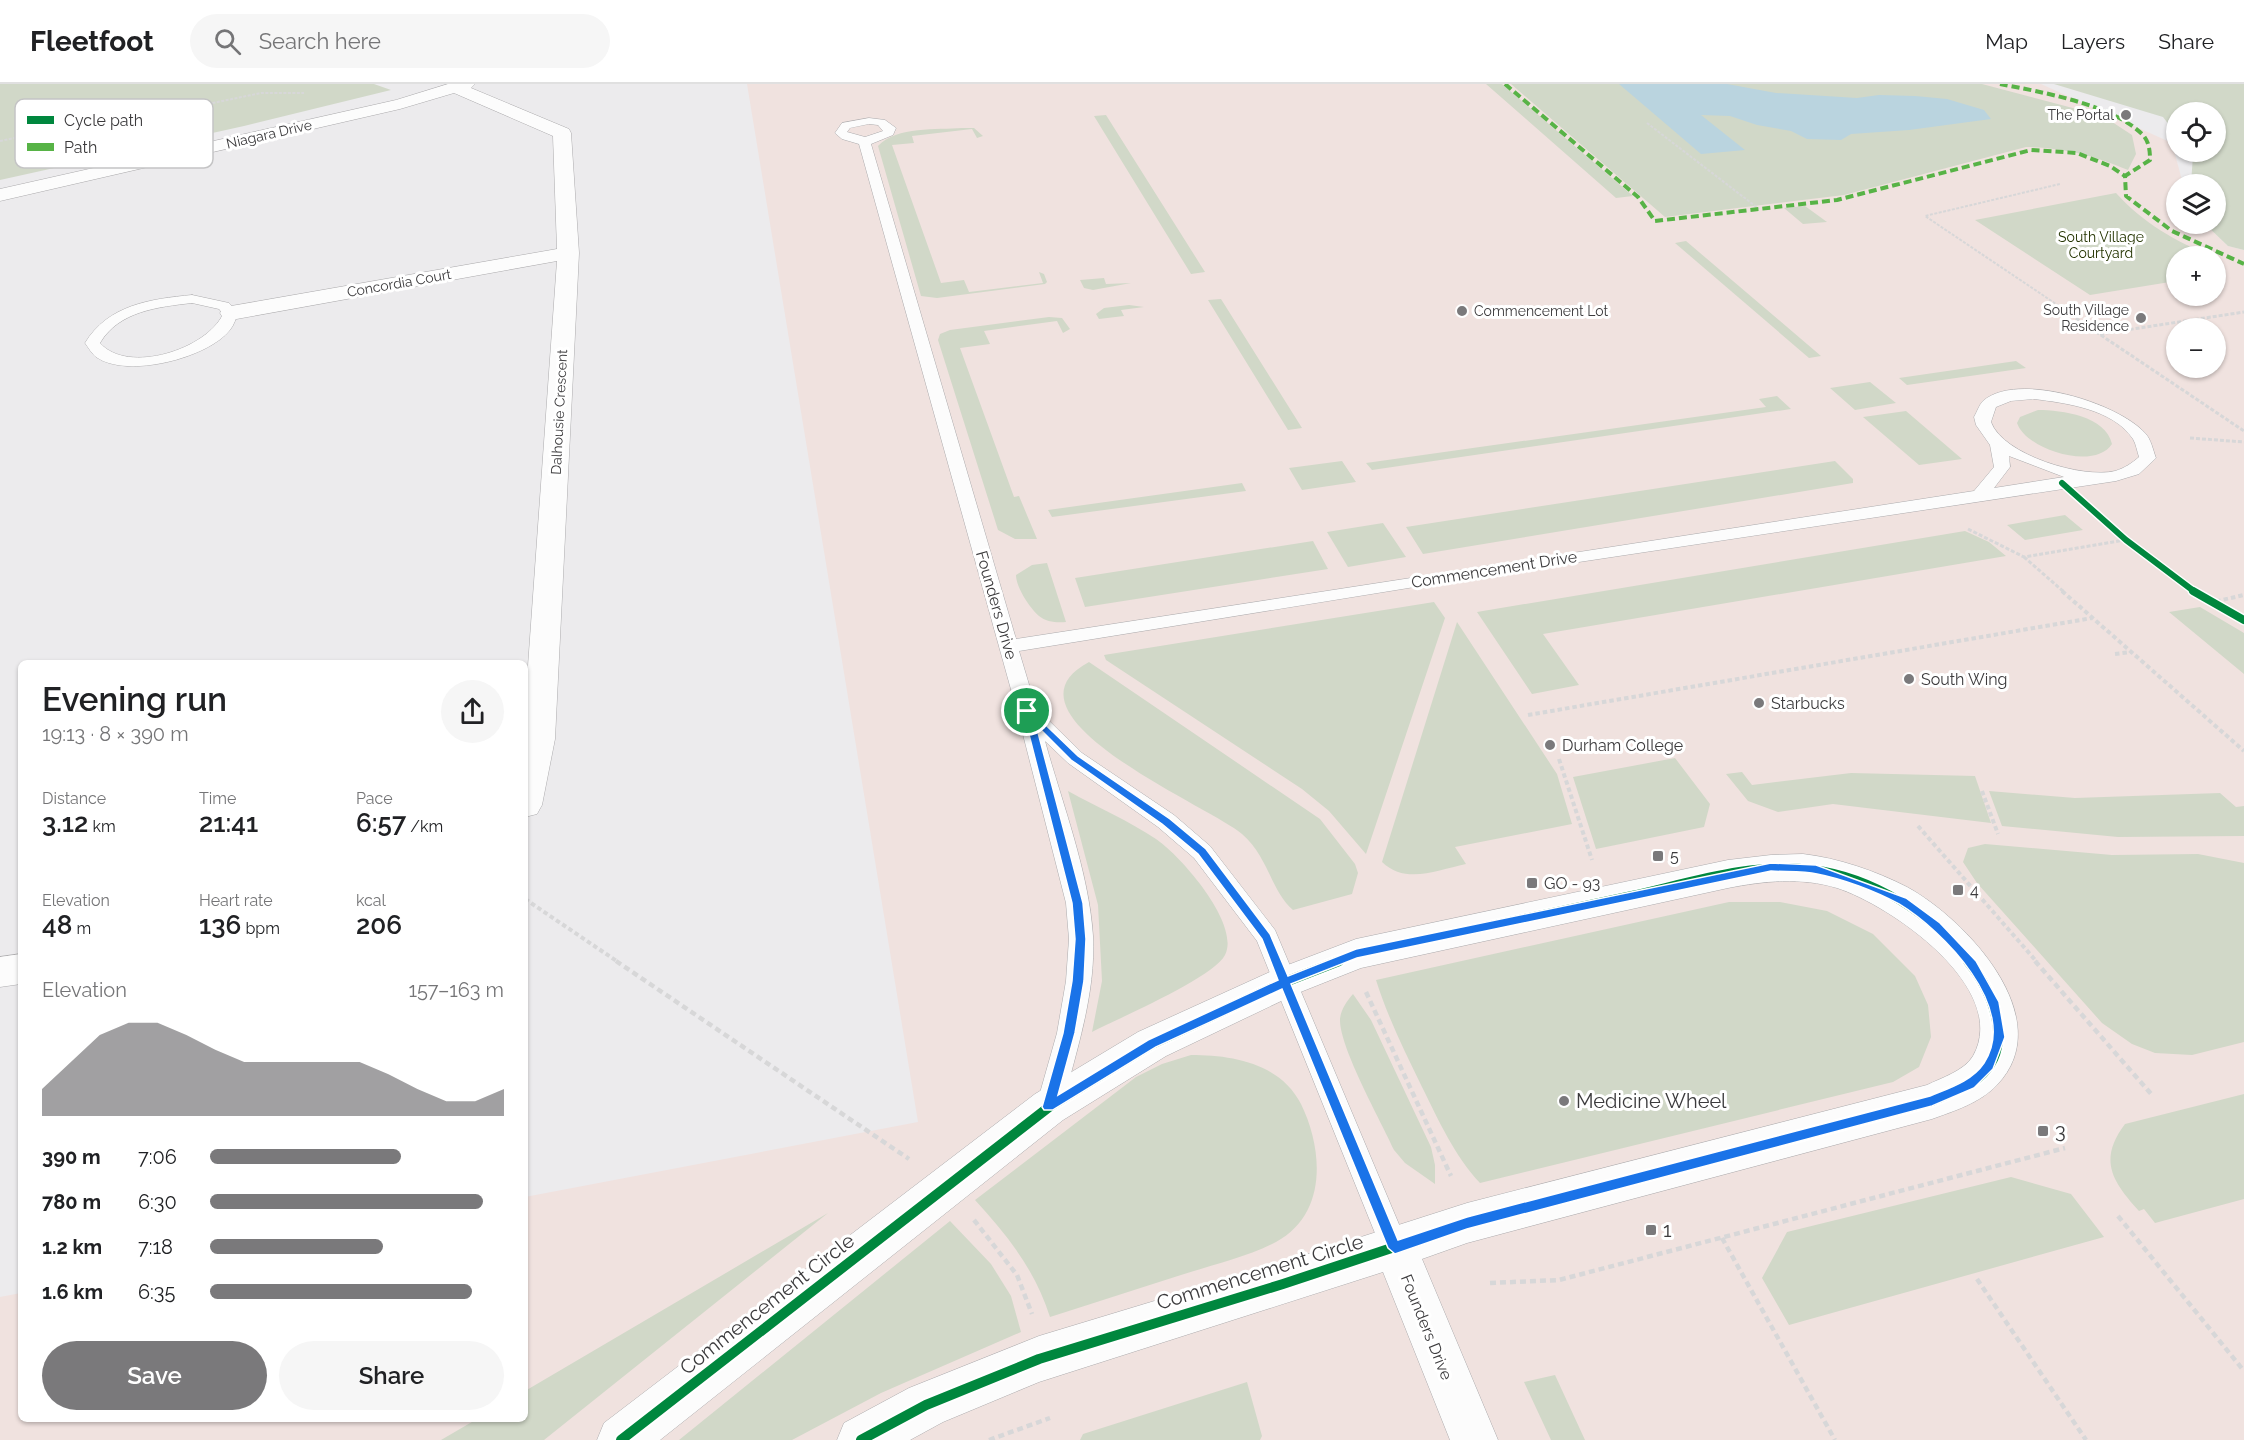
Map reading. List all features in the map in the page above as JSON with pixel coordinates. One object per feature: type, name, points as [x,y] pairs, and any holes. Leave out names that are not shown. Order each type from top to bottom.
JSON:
[{"type":"street","name":"Niagara Drive","points":[[213,147],[400,104],[461,86]]},
{"type":"street","name":"Dalhousie Crescent","points":[[461,86],[562,133],[568,253],[539,739],[528,791]]},
{"type":"street","name":"Niagara Drive","points":[[0,195],[119,168]]},
{"type":"street","name":"Concordia Court","points":[[231,314],[568,253]]},
{"type":"street","name":"Commencement Circle","points":[[621,1440],[1048,1107],[1152,1044],[1285,982],[1356,954],[1771,867],[1816,869],[1902,901],[1936,926],[1972,964],[1994,1002],[2000,1037],[1989,1065],[1970,1084],[1932,1101],[1467,1223],[1395,1248],[1039,1359],[926,1405],[861,1440]]},
{"type":"street","points":[[0,972],[18,969]]},
{"type":"street","name":"Founders Drive","points":[[1395,1248],[1474,1440]]},
{"type":"lane","name":"Founders Drive","points":[[864,141],[1027,711],[1075,758],[1166,821],[1202,852],[1267,937],[1395,1248]]},
{"type":"lane","points":[[192,299],[224,306],[231,314],[230,323],[215,337],[189,351],[167,357],[144,361],[106,358],[95,352],[92,343],[96,333],[108,322],[147,306],[192,299]]},
{"type":"lane","name":"Commencement Drive","points":[[1010,646],[1915,503],[2098,477],[2140,468],[2148,458],[2147,445],[2138,432],[2121,419],[2098,408],[2045,395],[2021,394],[2001,398],[1987,406],[1982,416],[1985,429],[1997,443],[2017,456],[2042,466],[2098,477]]},
{"type":"lane","name":"Commencement Drive","points":[[1980,494],[1994,481],[2002,467],[1997,443]]},
{"type":"lane","points":[[1027,711],[1078,903],[1081,939],[1078,981],[1069,1033],[1048,1107]]},
{"type":"path","points":[[213,103],[261,93],[312,93]]},
{"type":"path","points":[[1647,123],[1759,209]]},
{"type":"path","points":[[0,141],[15,138]]},
{"type":"path","points":[[2060,184],[1925,216],[2244,431]]},
{"type":"path","points":[[2100,334],[2244,312]]},
{"type":"path","points":[[2190,438],[2244,442]]},
{"type":"path","points":[[1915,503],[2024,557],[2244,751]]},
{"type":"path","points":[[2116,532],[2134,547]]},
{"type":"path","points":[[2024,557],[2125,540]]},
{"type":"path","points":[[2200,596],[2226,611]]},
{"type":"path","points":[[2209,603],[2244,596]]},
{"type":"path","points":[[1528,715],[2092,618]]},
{"type":"path","points":[[2115,654],[2131,652]]},
{"type":"path","points":[[1559,759],[1592,860]]},
{"type":"path","points":[[1982,791],[1998,834]]},
{"type":"path","points":[[1918,826],[2152,1095]]},
{"type":"path","points":[[528,901],[903,1153],[917,1167]]},
{"type":"path","points":[[1363,985],[1451,1176]]},
{"type":"path","points":[[1490,1283],[1559,1280],[2065,1149]]},
{"type":"path","points":[[967,1213],[1008,1259],[1030,1299],[1033,1316]]},
{"type":"path","points":[[2118,1216],[2244,1371]]},
{"type":"path","points":[[1722,1238],[1835,1440]]},
{"type":"path","points":[[1977,1279],[2085,1440]]},
{"type":"path","points":[[989,1440],[1050,1418]]},
{"type":"shaded area","name":"Durham College","points":[[747,84],[2041,84],[2166,140],[2166,162],[2177,162],[2180,174],[2166,174],[2166,234],[2215,234],[2228,246],[2244,250],[2244,1440],[0,1440],[0,1297],[18,1294],[18,1422],[528,1422],[528,1196],[918,1122]]},
{"type":"green space","points":[[0,84],[374,84],[391,90],[213,133],[213,99],[15,99],[15,168],[54,168],[0,180]]},
{"type":"green space","points":[[1486,84],[1502,84],[1633,196],[1616,198]]},
{"type":"green space","points":[[1511,84],[1982,84],[2103,116],[2132,135],[2136,154],[2128,170],[2078,153],[2026,147],[1844,195],[1665,217]]},
{"type":"green space","points":[[2054,84],[2244,84],[2244,250],[2228,246],[2215,234],[2226,234],[2226,174],[2192,174],[2193,162],[2226,162],[2226,102],[2166,102],[2166,121],[2163,117]]},
{"type":"green space","points":[[1106,115],[1205,272],[1191,274],[1094,116]]},
{"type":"green space","points":[[974,128],[983,136],[977,138],[972,129],[912,136],[914,143],[892,145],[941,283],[964,280],[969,292],[1043,283],[1039,272],[1044,274],[1047,282],[1045,284],[937,298],[921,296],[878,146],[906,132]]},
{"type":"green space","name":"South Village Courtyard","points":[[2116,193],[2149,222],[2188,246],[2166,246],[2166,283],[2090,295],[1975,220]]},
{"type":"green space","points":[[1805,206],[1827,222],[1803,224],[1784,208]]},
{"type":"green space","points":[[1686,241],[1821,356],[1809,358],[1675,243]]},
{"type":"green space","points":[[1104,278],[1106,284],[1131,283],[1093,290],[1084,288],[1080,280]]},
{"type":"green space","points":[[1221,299],[1302,428],[1288,430],[1208,300]]},
{"type":"green space","points":[[1129,305],[1144,307],[1121,310],[1124,316],[1099,319],[1096,314],[1104,308]]},
{"type":"green space","points":[[1049,317],[1062,318],[1070,329],[1063,333],[1057,321],[984,331],[990,344],[960,348],[1014,497],[1019,496],[1037,539],[1015,539],[998,530],[938,340],[940,334],[950,330]]},
{"type":"green space","points":[[2016,361],[2026,368],[1907,385],[1899,378]]},
{"type":"green space","points":[[1870,382],[1896,403],[1855,410],[1830,388]]},
{"type":"green space","points":[[1777,396],[1791,409],[1372,470],[1366,463],[1766,407],[1759,399]]},
{"type":"green space","points":[[2038,410],[2059,411],[2082,416],[2101,427],[2108,434],[2112,444],[2103,452],[2091,456],[2062,454],[2047,449],[2023,433],[2017,423],[2020,417]]},
{"type":"green space","points":[[1906,411],[1962,459],[1919,465],[1863,417]]},
{"type":"green space","points":[[1342,461],[1356,482],[1302,490],[1289,468]]},
{"type":"green space","points":[[1835,461],[1853,479],[1853,483],[1423,554],[1406,527]]},
{"type":"green space","points":[[1242,483],[1246,491],[1052,517],[1048,510]]},
{"type":"green space","points":[[2065,515],[2083,530],[2025,540],[2007,525]]},
{"type":"green space","points":[[1383,523],[1406,557],[1348,567],[1327,532]]},
{"type":"green space","points":[[1965,531],[1989,542],[2006,556],[1543,634],[1579,685],[1532,694],[1477,612]]},
{"type":"green space","points":[[1313,541],[1328,569],[1085,607],[1075,578]]},
{"type":"green space","points":[[1047,563],[1066,622],[1052,622],[1039,616],[1027,602],[1018,585],[1016,575],[1032,565]]},
{"type":"green space","points":[[1434,602],[1445,618],[1366,854],[1329,811],[1302,789],[1106,660],[1104,655]]},
{"type":"green space","points":[[2200,607],[2244,633],[2244,674],[2169,612]]},
{"type":"green space","points":[[1457,622],[1557,774],[1572,824],[1455,847],[1466,864],[1422,874],[1401,873],[1382,862]]},
{"type":"green space","points":[[1089,662],[1320,819],[1355,864],[1358,873],[1352,894],[1293,910],[1279,893],[1258,852],[1242,834],[1154,782],[1117,758],[1086,733],[1067,708],[1066,684]]},
{"type":"green space","points":[[1675,758],[1710,804],[1704,827],[1596,849],[1573,777]]},
{"type":"green space","points":[[1742,772],[1752,785],[1851,773],[1975,776],[1991,823],[1833,804],[1778,812],[1748,801],[1726,774]]},
{"type":"green space","points":[[1068,791],[1135,826],[1167,847],[1206,891],[1217,909],[1228,942],[1225,955],[1203,975],[1092,1032],[1102,981],[1098,905]]},
{"type":"green space","points":[[1989,791],[2075,798],[2220,793],[2236,807],[2244,806],[2244,836],[2118,837],[2002,826]]},
{"type":"green space","points":[[1985,844],[2112,855],[2198,854],[2244,863],[2244,1042],[2192,1055],[2155,1053],[2132,1044],[2102,1023],[1977,883],[1963,862],[1968,848]]},
{"type":"green space","points":[[1729,902],[1780,902],[1827,911],[1873,934],[1915,976],[1928,1005],[1931,1037],[1919,1067],[1893,1082],[1480,1183],[1462,1161],[1441,1125],[1397,1035],[1376,980]]},
{"type":"green space","points":[[1353,994],[1371,1020],[1431,1147],[1435,1165],[1435,1184],[1405,1163],[1394,1150],[1353,1065],[1346,1047],[1340,1019],[1343,1009]]},
{"type":"green space","points":[[1191,1055],[1223,1057],[1254,1064],[1268,1070],[1292,1090],[1308,1122],[1314,1141],[1316,1160],[1313,1198],[1305,1215],[1293,1230],[1276,1242],[1253,1252],[1050,1317],[1037,1284],[1019,1254],[975,1200],[1136,1077],[1162,1064]]},
{"type":"green space","points":[[2244,1094],[2244,1199],[2155,1223],[2144,1209],[2139,1211],[2116,1180],[2110,1159],[2117,1137],[2125,1124]]},
{"type":"green space","points":[[2011,1177],[2071,1194],[2104,1237],[1789,1325],[1762,1278],[1787,1232]]},
{"type":"green space","points":[[828,1213],[544,1440],[441,1440],[472,1422],[528,1422],[528,1389]]},
{"type":"green space","points":[[950,1221],[991,1264],[1011,1296],[1021,1332],[881,1393],[792,1440],[679,1440]]},
{"type":"green space","points":[[1555,1375],[1585,1440],[1551,1440],[1524,1382]]},
{"type":"green space","points":[[1247,1382],[1262,1436],[1260,1440],[1080,1440],[1083,1434]]},
{"type":"water","points":[[1619,84],[1727,84],[1776,93],[1857,98],[1879,95],[1947,99],[1984,110],[1991,119],[1909,130],[1851,134],[1841,140],[1807,139],[1791,131],[1757,125],[1730,116],[1701,115],[1745,150],[1701,154]]},
{"type":"marked path","points":[[1505,84],[1638,197],[1655,221],[1837,200],[2031,150],[2077,153],[2110,166],[2125,176]]},
{"type":"marked path","points":[[2000,84],[2075,102],[2130,125],[2146,140],[2150,160],[2125,176],[2126,196],[2172,231],[2244,264]]},
{"type":"cycle path","points":[[2062,483],[2126,540],[2171,576],[2194,592],[2244,620]]},
{"type":"cycle path","points":[[621,1440],[1049,1107],[1152,1044],[1285,982],[1356,954],[1728,874],[1792,867],[1814,869],[1848,878],[1885,892],[1904,903],[1942,933],[1961,952],[1990,995],[1997,1019],[1998,1042],[1989,1065],[1971,1082],[1932,1101],[1467,1223],[1283,1284],[1039,1359],[926,1405],[861,1440]]},
{"type":"place","name":"The Portal","points":[[2126,115]]},
{"type":"place","name":"Commencement Lot","points":[[1462,311]]},
{"type":"place","name":"South Village Residence","points":[[2141,318]]},
{"type":"place","name":"South Wing","points":[[1909,679]]},
{"type":"place","name":"Starbucks","points":[[1759,703]]},
{"type":"place","name":"Durham College","points":[[1550,745]]},
{"type":"place","name":"5","points":[[1658,856]]},
{"type":"place","name":"GO - 93","points":[[1532,883]]},
{"type":"place","name":"4","points":[[1958,890]]},
{"type":"place","name":"Medicine Wheel","points":[[1564,1101]]},
{"type":"place","name":"3","points":[[2043,1131]]},
{"type":"place","name":"1","points":[[1651,1230]]},
{"type":"route","points":[[1027,711],[1075,758],[1166,821],[1202,852],[1267,937],[1269,946],[1285,982],[1395,1248],[1467,1223],[1932,1101],[1970,1084],[1989,1065],[2000,1037],[1994,1002],[1972,964],[1936,926],[1902,901],[1860,884],[1816,869],[1771,867],[1728,874],[1356,954],[1285,982],[1152,1044],[1048,1107],[1069,1033],[1078,981],[1081,939],[1078,903],[1027,711]]}]
